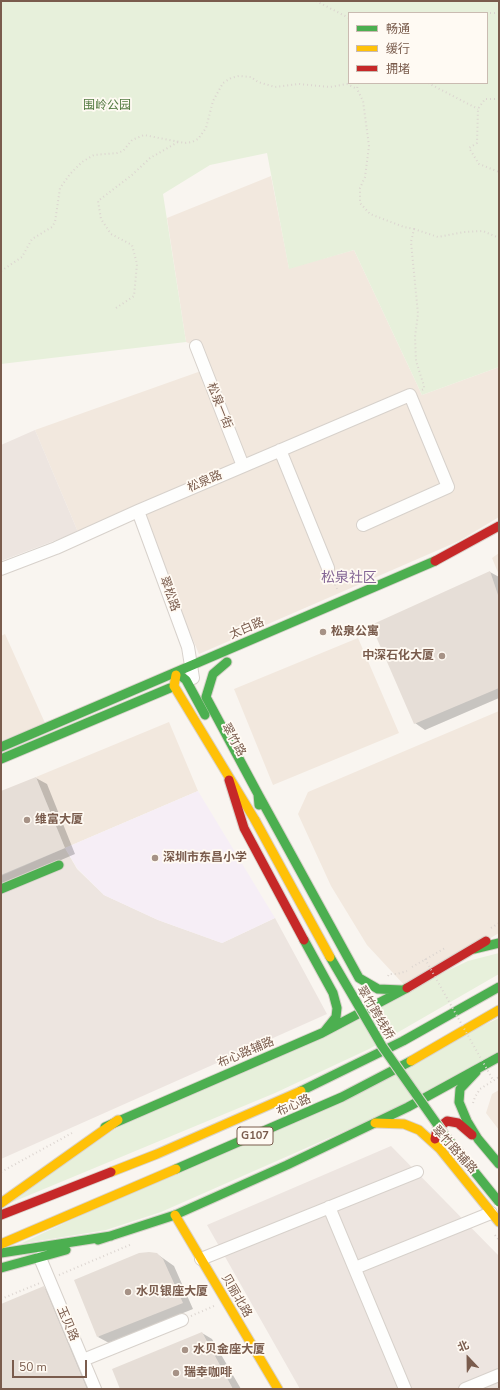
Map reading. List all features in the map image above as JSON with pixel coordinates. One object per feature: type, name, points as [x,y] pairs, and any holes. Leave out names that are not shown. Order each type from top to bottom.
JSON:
[{"type":"main road","name":"太白路","points":[[1,759],[174,686],[191,675],[342,601],[430,564],[499,526]]},
{"type":"main road","points":[[414,580],[441,569]]},
{"type":"main road","name":"太白路","points":[[1,746],[177,673],[191,675],[231,661]]},
{"type":"main road","name":"翠竹路","points":[[231,661],[213,674],[207,689],[206,697],[258,794],[258,819]]},
{"type":"main road","name":"翠竹路","points":[[177,673],[191,675],[258,819]]},
{"type":"main road","points":[[174,686],[177,673]]},
{"type":"main road","name":"翠竹路","points":[[174,686],[229,780],[258,819]]},
{"type":"main road","points":[[229,780],[244,828],[333,993],[337,1008],[336,1017],[322,1034]]},
{"type":"main road","points":[[258,794],[356,974],[363,982],[378,989],[396,991],[407,988]]},
{"type":"main road","name":"翠竹跨线桥","points":[[258,819],[380,1029],[416,1083],[499,1193]]},
{"type":"main road","name":"翠竹跨线桥","points":[[258,819],[348,991],[382,1046],[444,1134],[499,1202]]},
{"type":"main road","points":[[1,889],[59,865]]},
{"type":"main road","name":"布心路辅路","points":[[20,1178],[77,1140],[118,1120],[322,1034],[407,988],[499,934]]},
{"type":"main road","points":[[474,949],[499,943]]},
{"type":"main road","points":[[333,993],[342,999],[354,994],[359,985],[356,974]]},
{"type":"main road","name":"布心路","points":[[1,1215],[157,1154],[324,1081],[403,1041],[499,987]]},
{"type":"main road","name":"布心路","points":[[1,1244],[342,1098],[421,1056],[499,1010]]},
{"type":"main road","points":[[1,1268],[40,1258],[175,1215],[287,1165],[375,1123],[499,1057]]},
{"type":"main road","name":"翠竹路辅路","points":[[479,1069],[460,1089],[459,1102],[467,1121],[478,1139],[499,1164]]},
{"type":"main road","points":[[1,1203],[118,1120]]},
{"type":"main road","points":[[440,1149],[435,1140],[436,1132],[440,1126],[447,1121],[458,1124],[478,1139]]},
{"type":"main road","name":"翠竹路辅路","points":[[375,1123],[408,1126],[419,1130],[440,1149],[499,1222]]},
{"type":"main road","name":"贝丽北路","points":[[175,1215],[225,1302],[278,1389]]},
{"type":"main road","points":[[1,1253],[111,1236]]},
{"type":"street","name":"松泉一街","points":[[196,346],[243,466]]},
{"type":"street","name":"松泉路","points":[[1,569],[56,548],[138,511],[410,395]]},
{"type":"street","points":[[363,525],[448,487],[410,395]]},
{"type":"street","points":[[280,450],[328,568]]},
{"type":"street","name":"翠松路","points":[[138,511],[188,646],[191,675]]},
{"type":"street","points":[[201,1259],[417,1172]]},
{"type":"street","points":[[330,1207],[405,1389]]},
{"type":"street","points":[[355,1268],[491,1213]]},
{"type":"street","name":"玉贝路","points":[[40,1258],[95,1389]]},
{"type":"street","points":[[83,1360],[182,1320]]},
{"type":"street","points":[[465,1389],[499,1375]]},
{"type":"path","points":[[316,1],[348,17]]},
{"type":"path","points":[[488,13],[499,13]]},
{"type":"path","points":[[1,271],[5,267],[20,259],[32,239],[52,227],[55,222],[60,188],[70,174],[82,162],[94,155],[123,151],[132,140],[144,134],[179,142],[192,142],[204,134],[213,101],[223,83],[231,78],[239,76],[251,77],[258,82],[275,87],[299,84],[330,87],[347,84],[357,89]]},
{"type":"path","points":[[358,84],[357,89],[363,101],[369,146],[365,177],[360,193],[360,203],[370,214],[404,227],[438,237],[483,230],[499,238]]},
{"type":"path","points":[[430,84],[478,109]]},
{"type":"path","points":[[499,99],[485,99],[478,109],[477,143],[469,148],[479,164],[499,172]]},
{"type":"path","points":[[116,308],[134,296],[137,264],[132,245],[111,234],[101,219],[98,201],[132,176],[150,158],[179,142]]},
{"type":"path","points":[[410,395],[424,389],[416,361],[415,337],[418,314],[411,242],[414,229]]},
{"type":"path","points":[[328,568],[342,601]]},
{"type":"path","points":[[389,974],[398,974],[407,971],[451,945]]},
{"type":"path","points":[[425,960],[493,1080]]},
{"type":"path","points":[[487,1076],[493,1073]]},
{"type":"path","points":[[474,1108],[474,1097],[480,1089],[499,1077]]},
{"type":"path","points":[[57,1276],[136,1243]]},
{"type":"path","points":[[1,1299],[45,1281]]},
{"type":"path","points":[[182,1320],[225,1302]]},
{"type":"shaded area","name":"松泉公寓","points":[[271,176],[289,268],[354,250],[422,395],[499,367],[499,517],[459,541],[199,654],[138,511],[78,532],[35,430],[201,371],[196,346],[186,342],[167,218]]},
{"type":"shaded area","points":[[35,430],[78,532],[1,561],[1,445]]},
{"type":"shaded area","points":[[499,553],[499,575],[492,558]]},
{"type":"shaded area","points":[[5,634],[45,723],[1,741],[1,636]]},
{"type":"shaded area","points":[[358,638],[399,733],[273,785],[234,689]]},
{"type":"shaded area","points":[[499,711],[499,933],[407,988],[367,945],[331,886],[298,814],[308,792]]},
{"type":"shaded area","points":[[169,722],[198,791],[65,848],[36,777]]},
{"type":"shaded area","name":"深圳市东昌小学","points":[[198,791],[275,918],[222,943],[158,920],[104,895],[77,868],[65,848]]},
{"type":"shaded area","points":[[65,848],[77,869],[104,895],[158,920],[222,943],[275,918],[327,1014],[1,1159],[1,876]]},
{"type":"shaded area","points":[[499,1090],[499,1130],[486,1113],[492,1094]]},
{"type":"shaded area","points":[[391,1146],[499,1256],[499,1389],[300,1389],[207,1225]]},
{"type":"green space","name":"围岭公园","points":[[1,1],[499,1],[499,367],[422,395],[354,250],[289,269],[267,153],[210,165],[163,194],[186,342],[1,364]]},
{"type":"green space","points":[[499,953],[499,974],[369,1049],[275,1093],[3,1206],[121,1125],[468,961]]},
{"type":"green space","points":[[499,1018],[499,1053],[390,1111],[161,1212],[106,1230],[20,1244]]},
{"type":"building","name":"中深石化大厦","points":[[490,571],[499,598],[499,688],[414,724],[371,625]]},
{"type":"building","name":"维富大厦","points":[[36,777],[65,848],[1,875],[1,791]]},
{"type":"building","name":"水贝银座大厦","points":[[139,1253],[157,1253],[163,1259],[183,1303],[97,1337],[74,1280]]},
{"type":"building","points":[[44,1286],[87,1389],[1,1389],[1,1304]]},
{"type":"building","name":"水贝金座大厦","points":[[202,1332],[233,1389],[120,1389],[112,1369]]},
{"type":"traffic: fast","points":[[1,747],[435,561]]},
{"type":"traffic: fast","points":[[227,662],[213,674],[206,697],[258,794],[259,805]]},
{"type":"traffic: fast","points":[[177,673],[186,680],[205,715]]},
{"type":"traffic: fast","points":[[1,759],[170,688]]},
{"type":"traffic: fast","points":[[258,794],[359,978],[378,989],[402,990]]},
{"type":"traffic: fast","points":[[1,889],[59,865]]},
{"type":"traffic: fast","points":[[304,940],[333,993],[337,1008],[336,1017],[324,1032]]},
{"type":"traffic: fast","points":[[474,949],[499,943]]},
{"type":"traffic: fast","points":[[330,957],[382,1046],[444,1134],[499,1202]]},
{"type":"traffic: fast","points":[[301,1091],[403,1041],[499,987]]},
{"type":"traffic: fast","points":[[105,1127],[322,1033],[407,988]]},
{"type":"traffic: fast","points":[[98,1240],[175,1215],[287,1165],[408,1107],[499,1057]]},
{"type":"traffic: fast","points":[[176,1169],[342,1097],[411,1061]]},
{"type":"traffic: fast","points":[[476,1072],[460,1089],[459,1102],[467,1121],[478,1139],[499,1164]]},
{"type":"traffic: fast","points":[[1,1253],[111,1236]]},
{"type":"traffic: fast","points":[[1,1268],[66,1250]]},
{"type":"traffic: slow","points":[[176,675],[174,686],[255,820]]},
{"type":"traffic: slow","points":[[255,820],[330,957]]},
{"type":"traffic: slow","points":[[411,1061],[499,1010]]},
{"type":"traffic: slow","points":[[111,1172],[157,1154],[301,1091]]},
{"type":"traffic: slow","points":[[1,1203],[118,1120]]},
{"type":"traffic: slow","points":[[375,1123],[404,1124],[419,1130],[440,1149],[499,1222]]},
{"type":"traffic: slow","points":[[1,1244],[176,1169]]},
{"type":"traffic: slow","points":[[175,1215],[278,1389]]},
{"type":"traffic: jam","points":[[435,561],[499,526]]},
{"type":"traffic: jam","points":[[229,780],[244,828],[304,940]]},
{"type":"traffic: jam","points":[[407,988],[486,941]]},
{"type":"traffic: jam","points":[[435,1139],[437,1129],[447,1121],[458,1123],[472,1135]]},
{"type":"traffic: jam","points":[[1,1215],[111,1172]]},
{"type":"place","name":"松泉公寓","points":[[323,632]]},
{"type":"place","name":"中深石化大厦","points":[[442,656]]},
{"type":"place","name":"维富大厦","points":[[27,820]]},
{"type":"place","name":"深圳市东昌小学","points":[[155,858]]},
{"type":"place","name":"水贝银座大厦","points":[[128,1292]]},
{"type":"place","name":"水贝金座大厦","points":[[185,1350]]},
{"type":"place","name":"瑞幸咖啡","points":[[176,1373]]},
{"type":"district","name":"松泉社区","points":[[349,579]]}]
